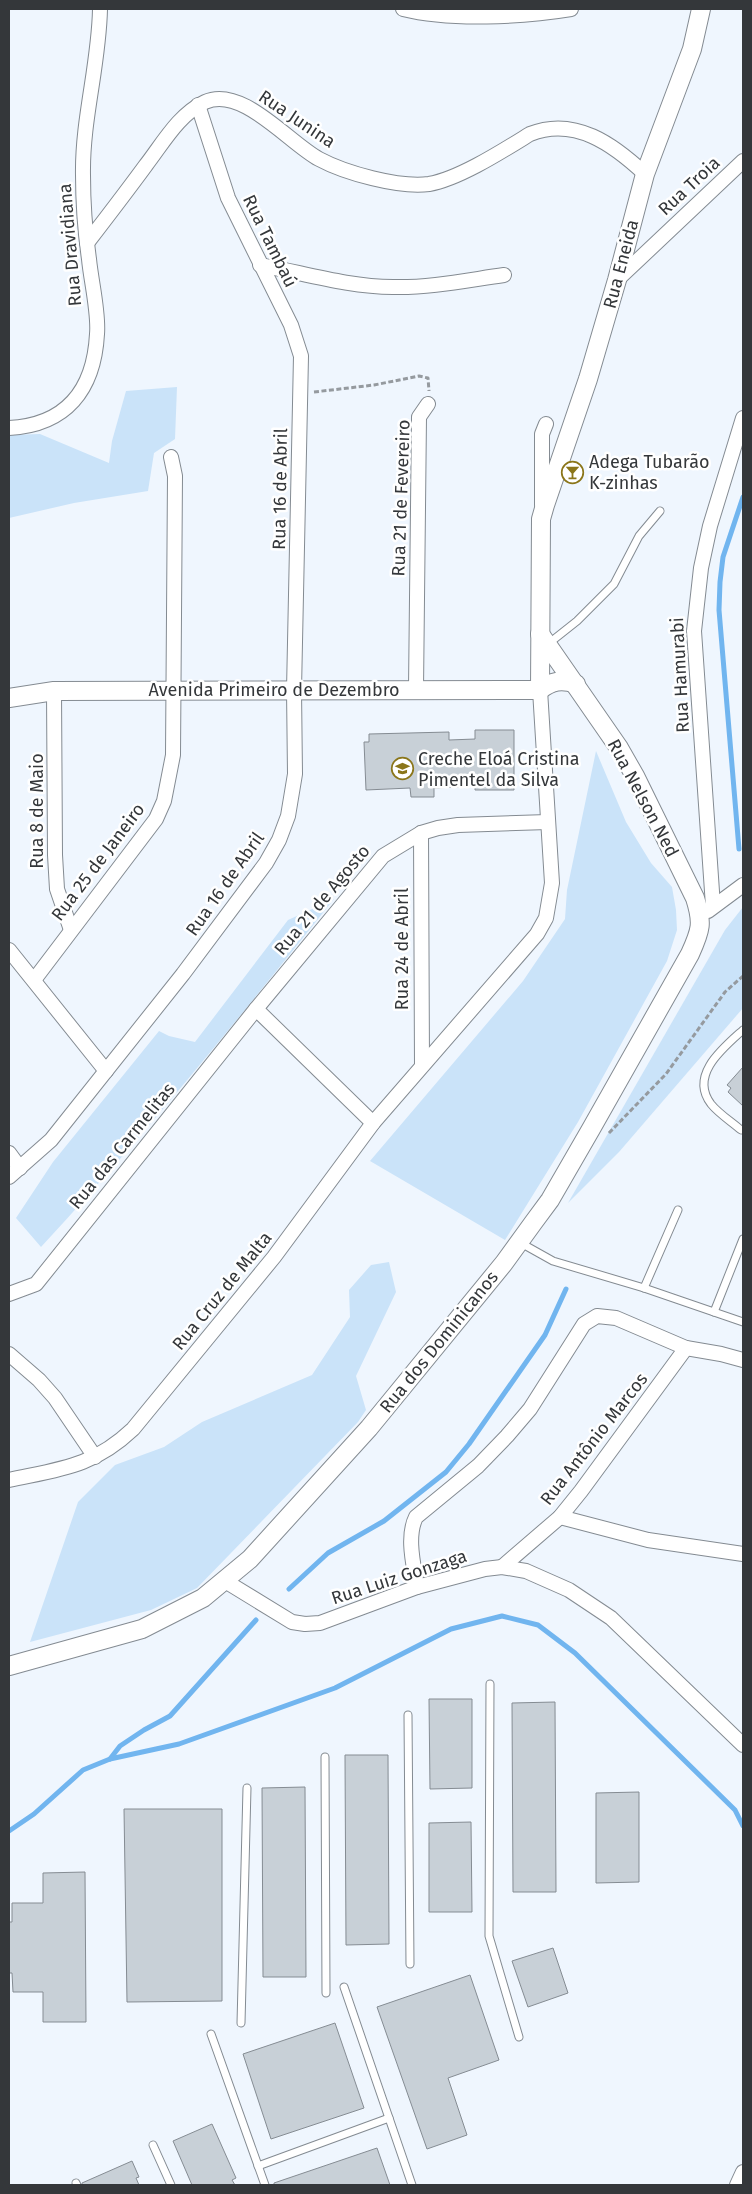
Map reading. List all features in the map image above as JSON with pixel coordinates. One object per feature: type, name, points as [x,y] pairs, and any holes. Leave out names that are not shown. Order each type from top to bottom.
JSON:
[{"type":"street","name":"Rua Dravidiana","points":[[9,428],[23,427],[52,419],[75,400],[90,376],[94,359],[98,333],[87,244],[83,175],[86,125],[100,28],[100,9]]},
{"type":"street","points":[[403,9],[441,14],[496,16],[571,9]]},
{"type":"street","name":"Rua Eneida","points":[[542,518],[590,371],[617,280],[645,174],[692,49],[701,9]]},
{"type":"street","name":"Rua Junina","points":[[87,244],[177,125],[198,106],[208,100],[219,99],[237,102],[257,114],[318,159],[339,169],[394,182],[423,185],[451,177],[530,134],[557,128],[586,132],[645,174]]},
{"type":"street","name":"Rua Tambaú","points":[[198,106],[228,198],[292,325],[300,356],[300,393]]},
{"type":"street","name":"Rua Troia","points":[[617,280],[743,161]]},
{"type":"street","points":[[260,264],[358,285],[393,287],[428,286],[504,275]]},
{"type":"street","name":"Rua 16 de Abril","points":[[9,1177],[51,1140],[183,974],[260,871],[279,840],[288,816],[293,795],[296,751],[294,690],[300,393]]},
{"type":"street","name":"Rua 21 de Fevereiro","points":[[416,689],[419,417],[428,404]]},
{"type":"street","name":"Rua Hamurabi","points":[[707,912],[694,631],[701,568],[710,526],[743,418]]},
{"type":"street","points":[[540,690],[544,639],[542,434],[546,424]]},
{"type":"street","name":"Rua 25 de Janeiro","points":[[34,980],[144,836],[164,801],[170,779],[173,755],[174,690],[175,476],[172,458]]},
{"type":"street","name":"Rua Nelson Ned","points":[[544,639],[619,748],[696,898],[707,912]]},
{"type":"street","points":[[540,690],[556,681],[576,684]]},
{"type":"street","name":"Avenida Primeiro de Dezembro","points":[[9,698],[54,691],[540,690]]},
{"type":"street","name":"Rua Cruz de Malta","points":[[9,1480],[80,1464],[118,1444],[156,1403],[274,1257],[373,1123],[537,934],[546,918],[551,891],[540,690]]},
{"type":"street","name":"Rua 8 de Maio","points":[[54,691],[57,890],[71,930]]},
{"type":"street","name":"Rua 21 de Agosto","points":[[256,1008],[372,867],[394,848],[421,833],[458,825],[548,822]]},
{"type":"street","name":"Rua 24 de Abril","points":[[421,833],[422,1066]]},
{"type":"street","points":[[707,912],[743,885]]},
{"type":"street","name":"Rua dos Dominicanos","points":[[9,1666],[142,1629],[203,1598],[250,1559],[369,1428],[550,1200],[690,954],[707,912]]},
{"type":"street","points":[[9,950],[106,1072]]},
{"type":"street","points":[[256,1008],[373,1123]]},
{"type":"street","name":"Rua das Carmelitas","points":[[9,1294],[36,1284],[256,1008]]},
{"type":"street","points":[[9,1153],[20,1168]]},
{"type":"street","points":[[417,1588],[411,1537],[411,1526],[416,1517],[478,1466],[507,1436],[530,1409],[584,1324],[597,1316],[616,1318],[686,1348],[743,1360]]},
{"type":"street","name":"Rua Antônio Marcos","points":[[502,1567],[560,1516],[581,1491],[686,1348]]},
{"type":"street","points":[[9,1354],[39,1380],[55,1398],[95,1457]]},
{"type":"street","points":[[560,1516],[648,1540],[743,1554]]},
{"type":"street","name":"Rua Luiz Gonzaga","points":[[225,1581],[292,1622],[305,1624],[320,1623],[417,1588],[484,1568],[502,1567],[526,1571],[569,1590],[611,1618],[743,1745]]},
{"type":"street","points":[[737,2185],[743,2172]]},
{"type":"lane","points":[[544,639],[584,615],[614,584],[639,536],[660,511]]},
{"type":"lane","points":[[741,1130],[711,1104],[704,1084],[708,1066],[743,1030]]},
{"type":"lane","points":[[644,1288],[678,1210]]},
{"type":"lane","points":[[714,1312],[743,1239]]},
{"type":"lane","points":[[518,1242],[553,1261],[644,1288],[743,1322]]},
{"type":"lane","points":[[490,1684],[489,1936],[519,2037]]},
{"type":"lane","points":[[408,1715],[410,1964]]},
{"type":"lane","points":[[326,1757],[326,1993]]},
{"type":"lane","points":[[241,2023],[247,1788]]},
{"type":"lane","points":[[344,1987],[412,2185]]},
{"type":"lane","points":[[210,2034],[265,2185]]},
{"type":"lane","points":[[258,2166],[389,2118]]},
{"type":"lane","points":[[153,2145],[171,2185]]},
{"type":"path","name":"Rua 21 de Fevereiro","points":[[300,393],[334,390],[424,376],[429,380],[428,404]]},
{"type":"path","points":[[591,1129],[606,1136],[666,1074],[725,992],[743,976]]},
{"type":"shaded area","points":[[177,387],[175,439],[154,453],[148,491],[74,503],[9,518],[9,435],[40,434],[109,463],[112,441],[126,391]]},
{"type":"shaded area","points":[[596,751],[626,822],[651,863],[672,887],[677,930],[667,961],[578,1122],[505,1240],[370,1161],[523,981],[565,919],[567,890]]},
{"type":"shaded area","points":[[334,899],[227,1032],[117,1163],[41,1247],[16,1218],[53,1162],[159,1031],[169,1036],[195,1042],[288,920]]},
{"type":"shaded area","points":[[743,907],[743,1008],[619,1152],[568,1203],[725,930]]},
{"type":"shaded area","points":[[389,1262],[396,1292],[356,1376],[366,1410],[358,1422],[197,1588],[151,1610],[30,1642],[78,1502],[115,1465],[164,1447],[202,1422],[312,1375],[350,1317],[349,1290],[371,1265]]},
{"type":"building","points":[[475,730],[514,730],[514,790],[475,790],[475,786],[434,788],[434,797],[411,797],[410,788],[366,790],[364,742],[369,742],[369,734],[449,732],[449,740],[475,739]]},
{"type":"building","points":[[743,1067],[743,1106],[728,1092],[731,1088],[727,1085]]},
{"type":"building","points":[[429,1699],[472,1699],[472,1788],[430,1789]]},
{"type":"building","points":[[555,1702],[556,1892],[513,1892],[512,1703]]},
{"type":"building","points":[[345,1755],[388,1755],[389,1944],[346,1945]]},
{"type":"building","points":[[305,1787],[306,1977],[263,1977],[262,1788]]},
{"type":"building","points":[[639,1792],[639,1882],[596,1883],[596,1793]]},
{"type":"building","points":[[124,1809],[222,1809],[222,2001],[127,2002]]},
{"type":"building","points":[[471,1822],[472,1912],[429,1912],[429,1823]]},
{"type":"building","points":[[85,1872],[86,2022],[43,2022],[43,1992],[13,1992],[12,1973],[9,1973],[9,1922],[12,1922],[12,1903],[43,1903],[43,1873]]},
{"type":"building","points":[[553,1948],[568,1993],[528,2007],[512,1961]]},
{"type":"building","points":[[470,1975],[499,2060],[448,2078],[467,2135],[427,2149],[377,2007]]},
{"type":"building","points":[[335,2023],[364,2108],[271,2139],[243,2054]]},
{"type":"building","points":[[212,2124],[236,2178],[232,2180],[235,2185],[192,2185],[173,2141]]},
{"type":"building","points":[[377,2148],[390,2185],[274,2185],[274,2183]]},
{"type":"building","points":[[132,2161],[139,2177],[136,2178],[139,2185],[82,2185],[82,2183]]},
{"type":"waterway","points":[[739,849],[719,610],[723,557],[743,497]]},
{"type":"waterway","points":[[289,1589],[328,1553],[384,1521],[446,1472],[469,1444],[545,1335],[566,1289]]},
{"type":"waterway","points":[[9,1831],[34,1814],[83,1770],[110,1759],[179,1744],[335,1688],[451,1629],[502,1616],[538,1625],[575,1653],[735,1810],[743,1826]]},
{"type":"waterway","points":[[110,1759],[120,1746],[170,1716],[256,1620]]},
{"type":"place","name":"Adega Tubarão K-zinhas","points":[[573,472]]},
{"type":"place","name":"Creche Eloá Cristina Pimentel da Silva","points":[[402,769]]}]
